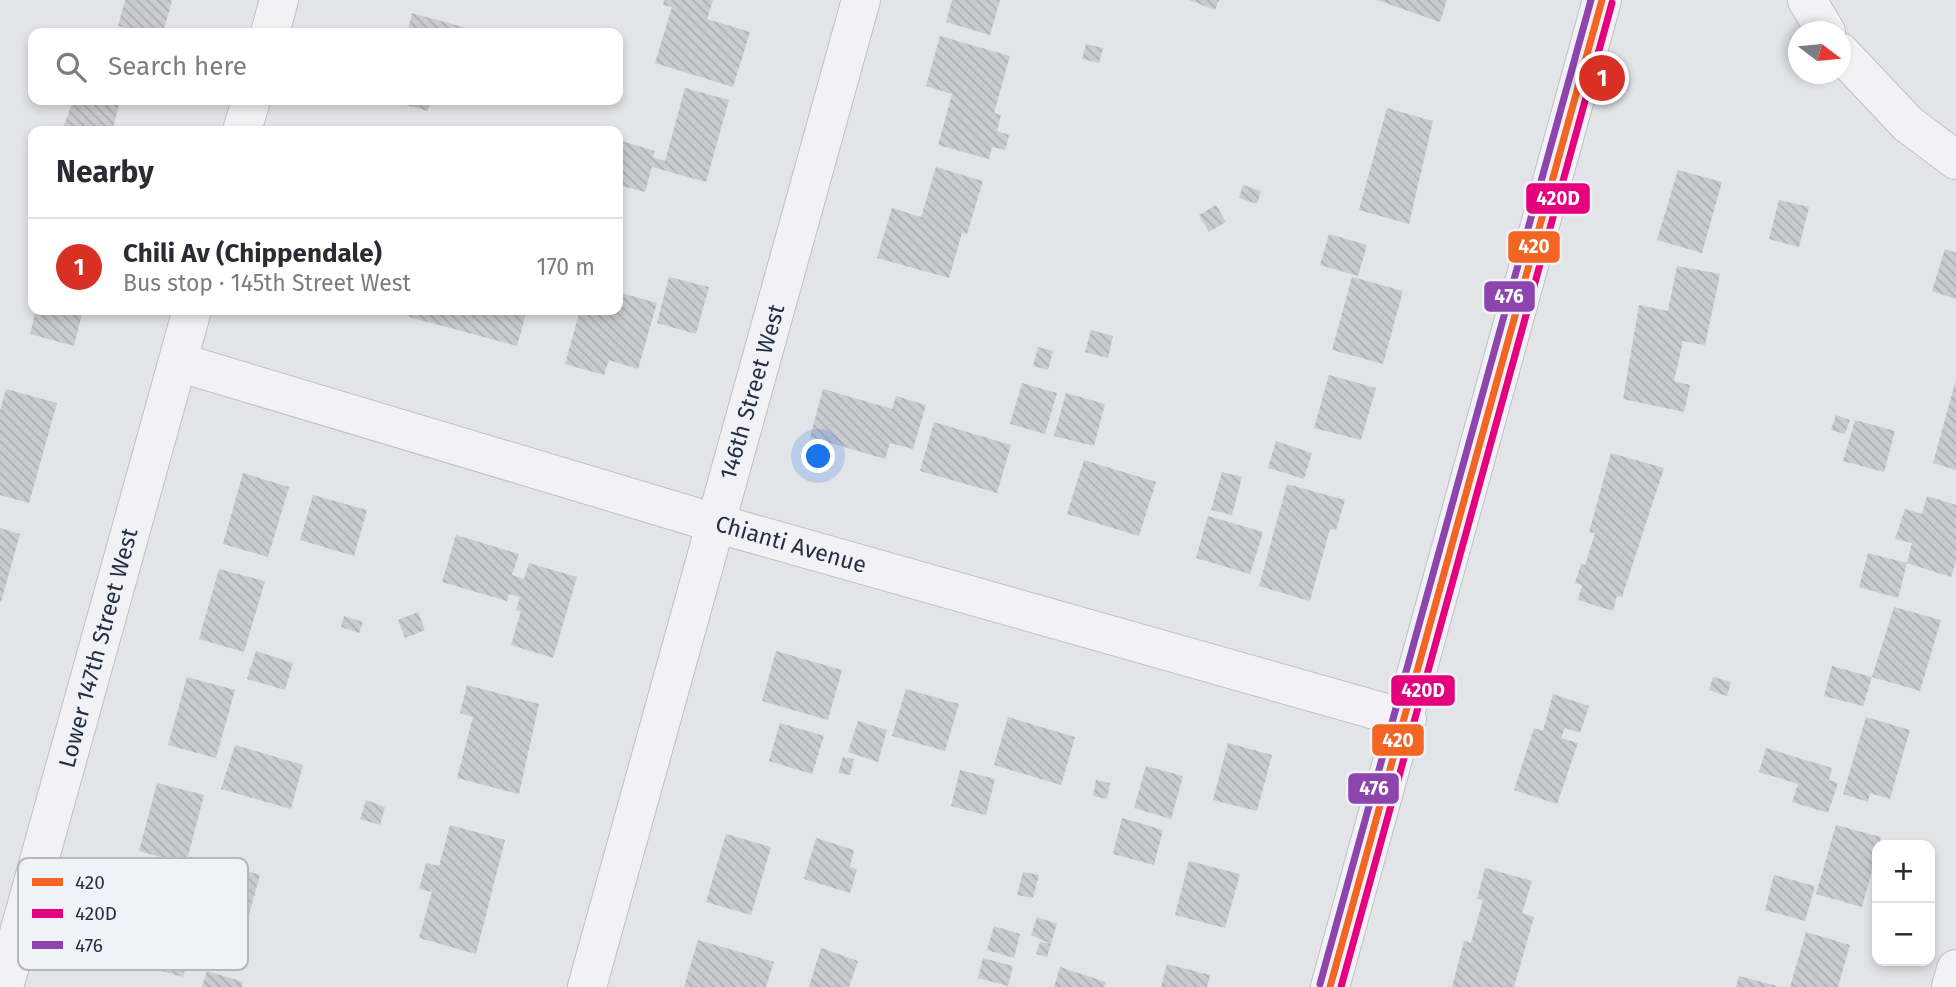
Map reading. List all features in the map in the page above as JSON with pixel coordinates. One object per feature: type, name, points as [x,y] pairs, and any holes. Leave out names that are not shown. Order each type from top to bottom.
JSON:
[{"type":"street","points":[[271,28],[279,0]]},
{"type":"street","name":"146th Street West","points":[[587,987],[861,0]]},
{"type":"street","points":[[1330,987],[1602,0]]},
{"type":"street","points":[[1807,0],[1819,21]]},
{"type":"street","points":[[1851,64],[1908,124],[1956,160]]},
{"type":"street","points":[[243,126],[250,105]]},
{"type":"street","name":"Lower 147th Street West","points":[[40,858],[191,315]]},
{"type":"street","name":"Chianti Avenue","points":[[178,362],[715,523],[1406,719]]},
{"type":"street","name":"Lower 147th Street West","points":[[4,987],[18,937]]},
{"type":"street","points":[[1951,987],[1956,970]]},
{"type":"building","points":[[125,0],[172,0],[164,28],[118,26]]},
{"type":"building","points":[[664,0],[713,0],[707,19],[750,32],[733,87],[655,63],[672,7],[663,5]]},
{"type":"building","points":[[952,0],[1000,0],[990,35],[946,22]]},
{"type":"building","points":[[1189,0],[1219,0],[1215,10]]},
{"type":"building","points":[[1377,0],[1447,0],[1440,22]]},
{"type":"building","points":[[412,13],[467,28],[408,28]]},
{"type":"building","points":[[940,36],[1010,56],[994,113],[1001,115],[997,131],[1009,135],[1005,150],[992,147],[989,159],[938,145],[952,94],[926,86]]},
{"type":"building","points":[[1086,44],[1103,48],[1099,63],[1082,59]]},
{"type":"building","points":[[685,88],[729,100],[706,182],[652,167],[645,192],[623,186],[623,141],[655,151],[653,157],[665,161]]},
{"type":"building","points":[[71,105],[119,105],[113,126],[64,126]]},
{"type":"building","points":[[406,105],[430,105],[428,111]]},
{"type":"building","points":[[1387,108],[1433,121],[1409,224],[1359,210]]},
{"type":"building","points":[[936,167],[983,181],[967,234],[962,233],[949,278],[877,258],[892,208],[921,217]]},
{"type":"building","points":[[1678,170],[1722,182],[1702,253],[1657,240]]},
{"type":"building","points":[[1243,185],[1261,191],[1257,204],[1239,198]]},
{"type":"building","points":[[1779,200],[1809,207],[1799,247],[1769,239]]},
{"type":"building","points":[[1216,205],[1226,222],[1209,232],[1199,215]]},
{"type":"building","points":[[1329,234],[1367,245],[1358,276],[1320,265]]},
{"type":"building","points":[[1945,249],[1956,253],[1956,299],[1932,291]]},
{"type":"building","points":[[1677,266],[1720,274],[1705,345],[1683,341],[1674,381],[1690,385],[1684,412],[1623,399],[1639,305],[1668,311]]},
{"type":"building","points":[[669,277],[709,287],[696,334],[657,323]]},
{"type":"building","points":[[1352,277],[1403,291],[1383,364],[1332,350]]},
{"type":"building","points":[[623,293],[657,303],[638,369],[609,360],[604,375],[565,364],[579,315],[623,315]]},
{"type":"building","points":[[35,315],[82,315],[74,346],[30,334]]},
{"type":"building","points":[[410,315],[526,315],[517,346]]},
{"type":"building","points":[[1091,330],[1113,336],[1108,358],[1085,352]]},
{"type":"building","points":[[1038,347],[1053,351],[1048,370],[1033,366]]},
{"type":"building","points":[[1329,375],[1376,388],[1361,440],[1314,428]]},
{"type":"building","points":[[1022,383],[1057,393],[1045,434],[1010,424]]},
{"type":"building","points":[[1956,383],[1956,470],[1933,463]]},
{"type":"building","points":[[6,389],[57,403],[29,503],[0,495],[0,411]]},
{"type":"building","points":[[823,389],[892,409],[896,396],[926,405],[913,449],[890,443],[885,459],[810,437]]},
{"type":"building","points":[[1066,393],[1105,404],[1094,446],[1054,436]]},
{"type":"building","points":[[1836,415],[1850,420],[1845,434],[1831,430]]},
{"type":"building","points":[[1855,420],[1895,431],[1884,472],[1843,461]]},
{"type":"building","points":[[934,422],[1011,445],[997,493],[920,471]]},
{"type":"building","points":[[1276,441],[1312,453],[1304,479],[1268,468]]},
{"type":"building","points":[[1611,453],[1664,468],[1622,597],[1617,596],[1613,611],[1578,600],[1582,585],[1575,583],[1581,564],[1585,565],[1595,533],[1589,532]]},
{"type":"building","points":[[1084,460],[1156,482],[1139,536],[1067,514]]},
{"type":"building","points":[[1222,472],[1242,477],[1232,515],[1211,510]]},
{"type":"building","points":[[243,473],[289,487],[268,557],[223,544]]},
{"type":"building","points":[[1287,484],[1345,500],[1336,530],[1330,529],[1310,601],[1259,586]]},
{"type":"building","points":[[313,495],[367,510],[354,556],[300,540]]},
{"type":"building","points":[[1927,496],[1956,505],[1956,561],[1951,577],[1907,563],[1912,543],[1895,539],[1905,509],[1922,514]]},
{"type":"building","points":[[1208,516],[1263,532],[1250,574],[1196,558]]},
{"type":"building","points":[[0,528],[20,534],[1,602],[0,602]]},
{"type":"building","points":[[456,535],[519,554],[512,575],[524,579],[529,563],[577,577],[553,658],[511,645],[521,611],[516,610],[520,597],[509,594],[507,601],[442,582]]},
{"type":"building","points":[[1868,553],[1907,563],[1898,598],[1859,587]]},
{"type":"building","points":[[219,569],[265,581],[244,652],[199,639]]},
{"type":"building","points":[[1894,607],[1941,620],[1920,691],[1872,677]]},
{"type":"building","points":[[418,612],[425,630],[405,638],[398,620]]},
{"type":"building","points":[[344,616],[363,622],[359,633],[341,627]]},
{"type":"building","points":[[256,651],[293,663],[285,690],[247,679]]},
{"type":"building","points":[[776,651],[842,670],[828,720],[762,701]]},
{"type":"building","points":[[1832,666],[1872,677],[1863,706],[1824,696]]},
{"type":"building","points":[[187,677],[235,690],[216,758],[168,745]]},
{"type":"building","points":[[1713,677],[1731,682],[1727,696],[1709,690]]},
{"type":"building","points":[[467,685],[539,704],[519,794],[457,778],[473,717],[460,713]]},
{"type":"building","points":[[906,689],[959,704],[945,751],[892,736]]},
{"type":"building","points":[[1553,694],[1589,706],[1580,733],[1565,728],[1561,738],[1578,743],[1557,804],[1514,790],[1534,728],[1543,731]]},
{"type":"building","points":[[1008,717],[1075,737],[1061,785],[994,765]]},
{"type":"building","points":[[1866,717],[1910,730],[1890,799],[1870,793],[1868,802],[1843,794]]},
{"type":"building","points":[[858,721],[887,730],[878,762],[848,752]]},
{"type":"building","points":[[780,723],[824,736],[812,774],[769,761]]},
{"type":"building","points":[[1228,743],[1272,755],[1257,811],[1213,800]]},
{"type":"building","points":[[235,745],[303,765],[291,809],[221,789]]},
{"type":"building","points":[[1766,748],[1832,768],[1829,780],[1838,783],[1828,813],[1792,802],[1798,784],[1759,772]]},
{"type":"building","points":[[843,757],[854,759],[850,775],[838,773]]},
{"type":"building","points":[[1146,766],[1183,776],[1171,819],[1134,808]]},
{"type":"building","points":[[960,770],[995,779],[986,815],[951,806]]},
{"type":"building","points":[[1096,780],[1110,783],[1107,799],[1093,796]]},
{"type":"building","points":[[157,783],[204,795],[188,858],[164,858],[139,851]]},
{"type":"building","points":[[366,800],[385,807],[380,825],[360,819]]},
{"type":"building","points":[[1122,818],[1163,830],[1154,865],[1113,854]]},
{"type":"building","points":[[450,825],[505,840],[476,954],[419,938],[432,892],[419,889],[426,863],[439,866]]},
{"type":"building","points":[[1836,825],[1881,837],[1880,840],[1872,840],[1872,870],[1862,907],[1816,894]]},
{"type":"building","points":[[726,834],[771,847],[751,915],[706,902]]},
{"type":"building","points":[[816,838],[854,850],[850,867],[857,869],[850,893],[804,879]]},
{"type":"building","points":[[1189,861],[1240,874],[1225,928],[1175,915]]},
{"type":"building","points":[[1485,868],[1532,881],[1522,913],[1534,917],[1514,987],[1452,987],[1464,941],[1471,943],[1483,900],[1477,899]]},
{"type":"building","points":[[248,872],[260,875],[248,915]]},
{"type":"building","points":[[1023,872],[1039,875],[1033,898],[1017,895]]},
{"type":"building","points":[[1774,875],[1815,886],[1805,921],[1765,910]]},
{"type":"building","points":[[1037,917],[1057,924],[1051,944],[1031,935]]},
{"type":"building","points":[[994,926],[1020,934],[1014,958],[987,950]]},
{"type":"building","points":[[1806,932],[1850,945],[1838,987],[1790,987]]},
{"type":"building","points":[[698,940],[774,962],[766,987],[684,987]]},
{"type":"building","points":[[1040,942],[1051,944],[1047,957],[1036,954]]},
{"type":"building","points":[[821,948],[858,961],[849,987],[809,987]]},
{"type":"building","points":[[983,958],[1013,966],[1008,986],[978,978]]},
{"type":"building","points":[[1167,964],[1210,975],[1207,987],[1161,987]]},
{"type":"building","points":[[1060,967],[1106,982],[1104,987],[1054,987]]},
{"type":"building","points":[[157,970],[185,970],[183,977]]},
{"type":"building","points":[[207,971],[243,982],[242,987],[202,987]]},
{"type":"building","points":[[1739,976],[1777,986],[1777,987],[1736,987]]},
{"type":"transit line","name":"476","points":[[1320,984],[1591,0]]},
{"type":"transit line","name":"420","points":[[1330,987],[1602,0]]},
{"type":"transit line","name":"420D","points":[[1341,987],[1612,3]]},
{"type":"place","name":"Chili Av (Chippendale)","points":[[1602,78]]}]
